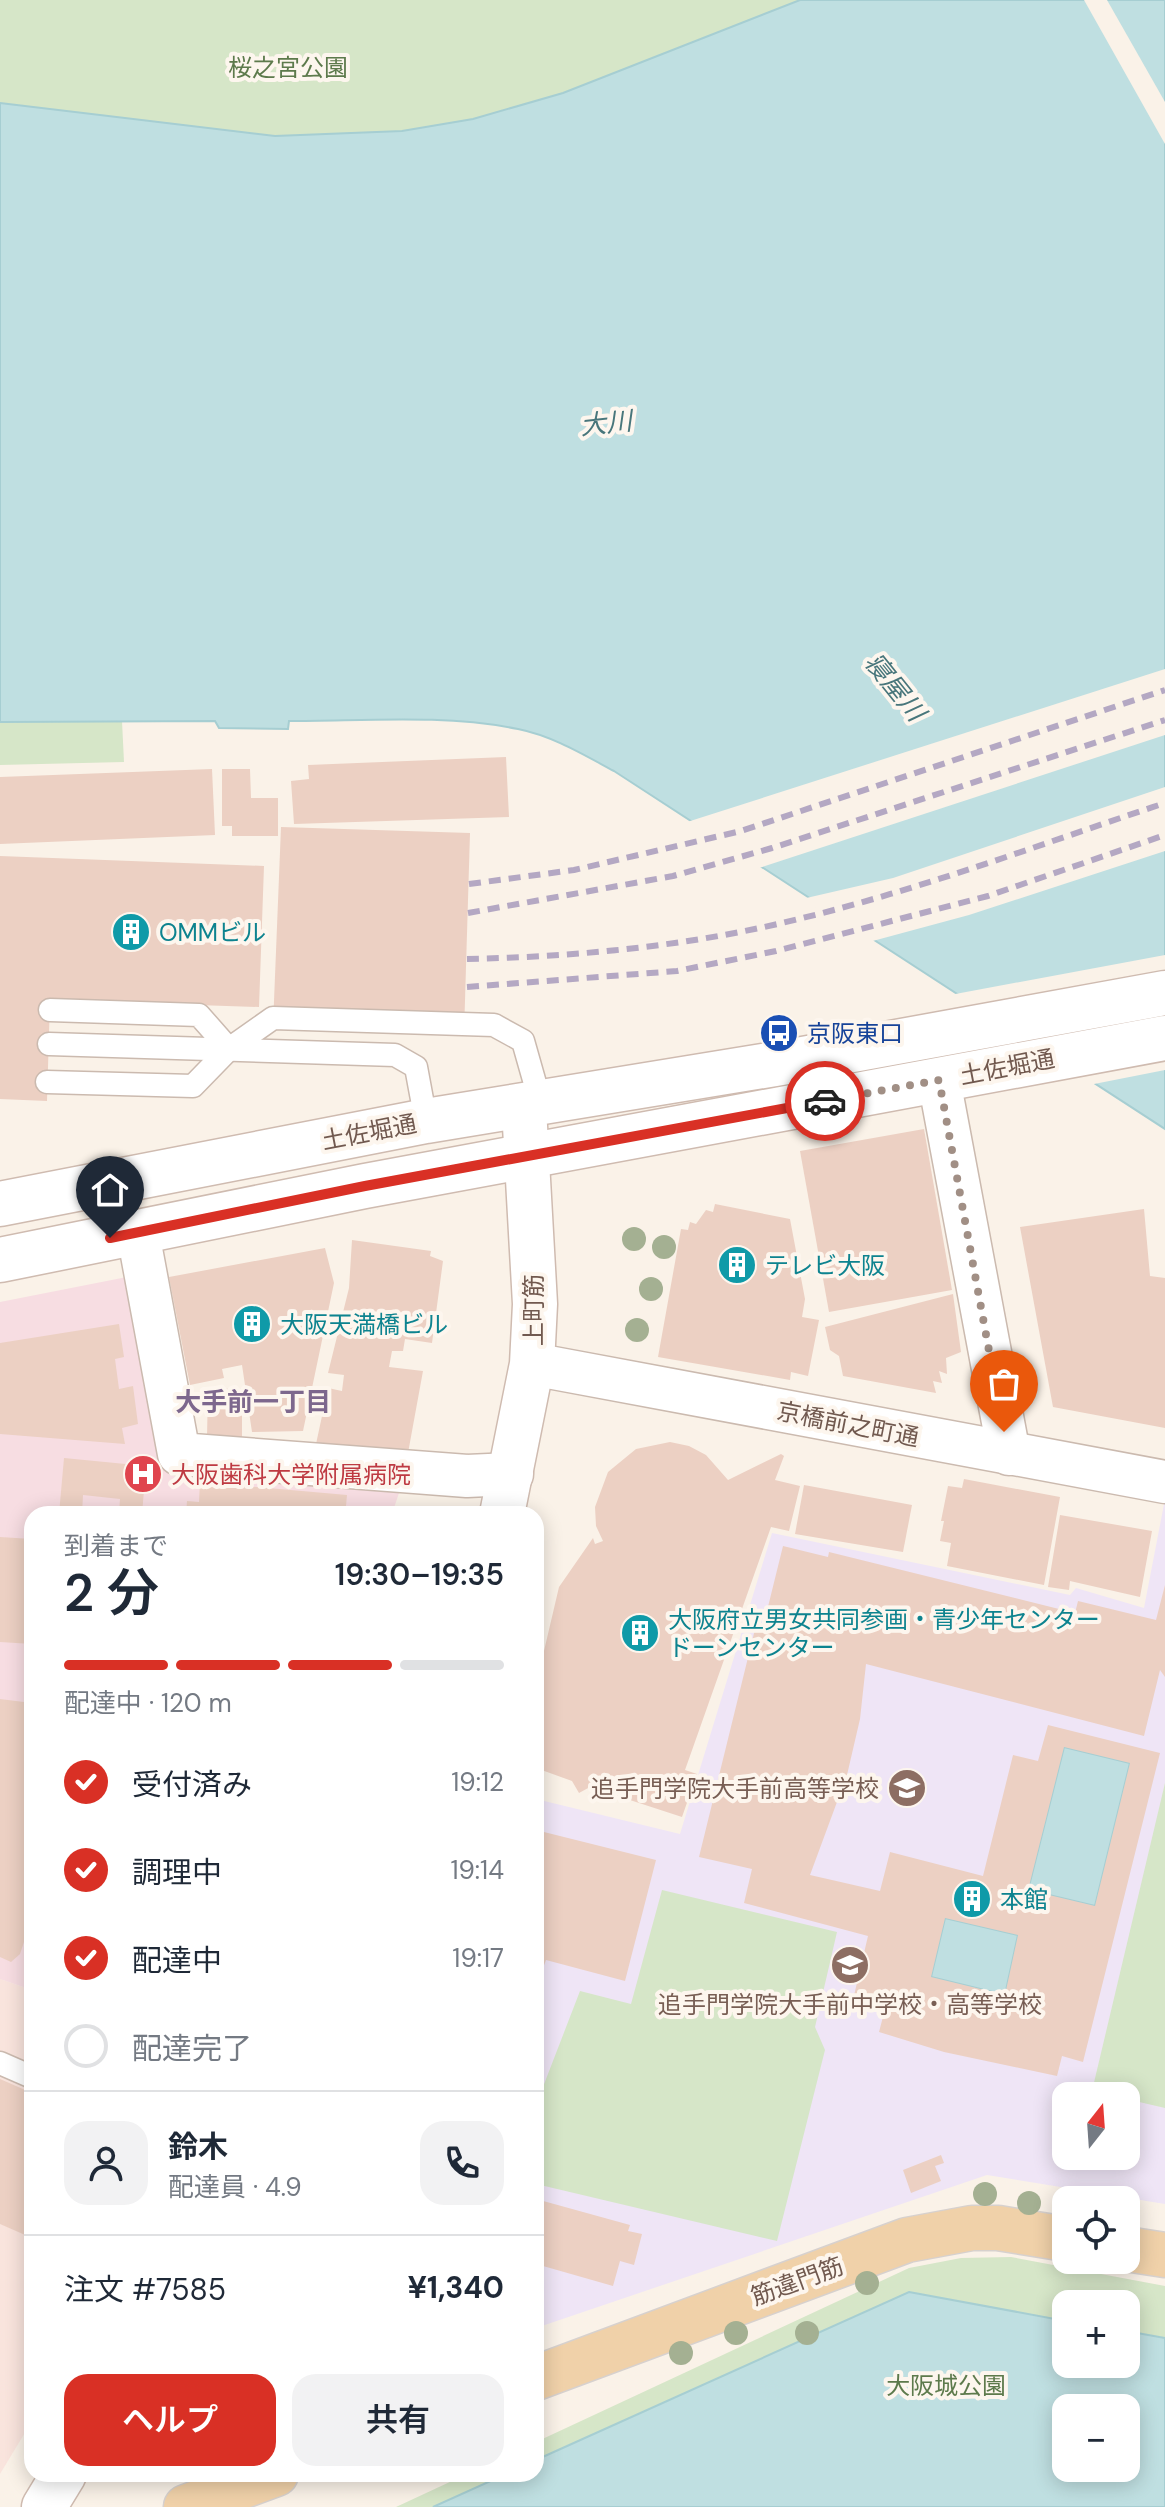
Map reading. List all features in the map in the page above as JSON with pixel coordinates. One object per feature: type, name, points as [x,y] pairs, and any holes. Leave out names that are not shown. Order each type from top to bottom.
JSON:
[{"type":"main road","name":"土佐堀通","points":[[0,1204],[426,1121],[967,1031],[1165,993]]},
{"type":"main road","name":"土佐堀通","points":[[0,1260],[528,1155],[1165,1038]]},
{"type":"main road","name":"上町筋","points":[[507,1494],[532,1364],[535,1304],[528,1155],[532,1103]]},
{"type":"main road","name":"筋違門筋","points":[[544,2375],[907,2240],[972,2228],[998,2228],[1052,2237]]},
{"type":"main road","points":[[1140,2251],[1165,2255]]},
{"type":"main road","points":[[44,2507],[59,2482]]},
{"type":"main road","points":[[186,2507],[254,2482]]},
{"type":"street","points":[[939,1080],[1009,1454]]},
{"type":"street","points":[[138,1233],[179,1454],[467,1476],[507,1494]]},
{"type":"street","name":"京橋前之町通","points":[[532,1364],[1165,1482]]},
{"type":"lane","points":[[50,1010],[199,1015],[229,1049]]},
{"type":"lane","points":[[47,1082],[193,1086],[229,1049],[273,1018],[494,1025],[523,1041],[532,1103]]},
{"type":"lane","points":[[49,1044],[395,1055],[416,1067],[426,1121]]},
{"type":"lane","points":[[0,2063],[24,2074]]},
{"type":"shaded area","name":"大阪歯科大学附属病院","points":[[132,1276],[169,1465],[402,1484],[395,1506],[24,1506],[24,1987],[0,1979],[0,1302]]},
{"type":"shaded area","name":"追手門学院大手前中学校・高等学校","points":[[1165,1499],[1165,2204],[1140,2200],[1140,2186],[1055,2186],[987,2175],[544,2325],[544,1801],[680,1834],[772,1533],[1070,1595],[1076,1588],[1144,1608]]},
{"type":"shaded area","points":[[0,1979],[24,1987],[24,2434],[0,2474]]},
{"type":"green space","name":"桜之宮公園","points":[[0,0],[800,0],[563,93],[473,119],[402,131],[275,136],[0,103]]},
{"type":"green space","points":[[122,721],[124,762],[0,765],[0,722]]},
{"type":"green space","points":[[1165,1783],[1165,2108],[1140,2102],[1140,2082],[1094,2082]]},
{"type":"green space","points":[[662,1890],[837,1932],[815,2027],[825,2050],[777,2241],[544,2186],[544,2084],[580,1991],[631,2004]]},
{"type":"green space","name":"大阪城公園","points":[[1011,2257],[1052,2265],[1052,2274],[1101,2274],[1165,2286],[1165,2507],[396,2507],[450,2482],[544,2482],[544,2438],[909,2268],[961,2258]]},
{"type":"water","points":[[800,0],[1165,0],[1165,1129],[614,771],[544,736],[490,724],[433,720],[289,721],[288,729],[219,728],[215,721],[0,722],[0,103],[275,136],[402,131],[473,119],[563,93]]},
{"type":"water","points":[[1064,1747],[1130,1763],[1095,1906],[1028,1890]]},
{"type":"water","points":[[945,1918],[1018,1935],[1005,1995],[931,1977]]},
{"type":"water","name":"大阪城公園","points":[[909,2292],[1052,2318],[1052,2378],[1140,2378],[1140,2334],[1165,2338],[1165,2507],[433,2507],[488,2482],[544,2482],[544,2456]]},
{"type":"pier","points":[[1084,0],[1107,0],[1165,102],[1165,144]]},
{"type":"pier","points":[[1165,669],[1165,735],[756,869],[684,823]]},
{"type":"pier","points":[[1165,787],[1165,851],[969,915],[869,942],[802,899],[893,878]]},
{"type":"pier","points":[[1165,955],[1165,1070],[1089,1085],[950,995]]},
{"type":"building","points":[[506,757],[509,817],[294,824],[291,781],[309,779],[308,765]]},
{"type":"building","points":[[212,769],[215,835],[0,844],[0,777]]},
{"type":"building","points":[[222,769],[250,769],[251,798],[278,798],[278,836],[232,836],[232,826],[222,826]]},
{"type":"building","points":[[281,827],[470,833],[464,1034],[273,1026]]},
{"type":"building","name":"OMMビル","points":[[0,856],[264,866],[259,1007],[50,1000],[47,1101],[0,1099]]},
{"type":"building","points":[[793,1026],[794,1034],[766,1039],[764,1030]]},
{"type":"building","name":"テレビ大阪","points":[[924,1129],[952,1290],[829,1312],[800,1151]]},
{"type":"building","name":"テレビ大阪","points":[[715,1204],[790,1219],[805,1299],[802,1317],[819,1320],[808,1376],[791,1372],[790,1380],[658,1357],[681,1229],[688,1230],[690,1222],[696,1224],[706,1210],[713,1212]]},
{"type":"building","points":[[1144,1209],[1150,1276],[1165,1278],[1165,1428],[1053,1407],[1020,1227]]},
{"type":"building","points":[[352,1240],[431,1251],[430,1256],[443,1261],[432,1343],[405,1339],[403,1351],[392,1351],[389,1367],[423,1371],[408,1453],[316,1444],[328,1388],[342,1391],[344,1375],[328,1373],[349,1288]]},
{"type":"building","name":"大阪天満橋ビル","points":[[325,1248],[334,1283],[303,1431],[252,1432],[242,1365],[222,1369],[224,1378],[190,1385],[169,1277]]},
{"type":"building","points":[[953,1294],[961,1352],[946,1358],[947,1374],[939,1371],[942,1383],[933,1381],[936,1393],[843,1376],[839,1356],[830,1350],[825,1327]]},
{"type":"building","points":[[119,1324],[124,1357],[115,1359],[119,1389],[133,1386],[138,1424],[122,1428],[125,1444],[0,1434],[0,1343]]},
{"type":"building","points":[[208,1388],[234,1389],[234,1408],[242,1408],[242,1439],[207,1437]]},
{"type":"building","name":"大阪府立男女共同参画・青少年センター ドーンセンター","points":[[670,1442],[689,1446],[706,1455],[728,1480],[781,1454],[784,1456],[775,1480],[800,1486],[789,1531],[771,1527],[685,1770],[697,1774],[682,1817],[590,1787],[579,1793],[572,1781],[544,1771],[544,1651],[559,1587],[593,1538],[595,1544],[603,1541],[596,1526],[595,1507],[608,1472],[636,1449]]},
{"type":"building","points":[[64,1458],[146,1466],[143,1506],[120,1506],[120,1499],[83,1495],[82,1506],[60,1506]]},
{"type":"building","points":[[964,1479],[1060,1497],[1044,1585],[947,1566],[951,1543],[940,1541],[944,1521],[941,1521],[948,1486],[962,1488]]},
{"type":"building","points":[[200,1482],[347,1495],[346,1506],[187,1506],[187,1501],[199,1502]]},
{"type":"building","points":[[804,1485],[912,1505],[903,1552],[795,1534]]},
{"type":"building","points":[[1060,1515],[1152,1531],[1140,1597],[1070,1581],[1069,1590],[1048,1587]]},
{"type":"building","points":[[0,1537],[24,1538],[24,1644],[0,1642]]},
{"type":"building","points":[[783,1546],[828,1557],[829,1552],[1075,1613],[1078,1601],[1156,1620],[1165,1585],[1165,1677],[1160,1670],[1144,1736],[866,1664],[860,1719],[847,1775],[810,1875],[880,1891],[890,1852],[983,1876],[1013,1755],[1038,1761],[1048,1725],[1160,1753],[1083,2062],[1062,2056],[1057,2076],[944,2052],[879,2032],[884,2013],[852,2004],[868,1936],[744,1903],[752,1869],[699,1857],[756,1625],[763,1627]],"holes":[[[1064,1747],[1130,1763],[1095,1906],[1028,1890]],[[945,1918],[1018,1935],[1005,1995],[931,1977]]]},
{"type":"building","points":[[0,1699],[24,1702],[24,1942],[20,1954],[11,1962],[0,1957]]},
{"type":"building","points":[[544,1832],[656,1860],[625,1981],[546,1960],[544,1965]]},
{"type":"building","points":[[0,2079],[24,2090],[24,2234],[0,2224]]},
{"type":"building","points":[[941,2155],[944,2163],[935,2166],[941,2181],[911,2193],[903,2170]]},
{"type":"building","points":[[544,2201],[630,2225],[628,2231],[642,2234],[634,2265],[620,2261],[613,2286],[544,2266]]},
{"type":"railway","points":[[469,884],[574,870],[741,831],[1165,690]]},
{"type":"railway","points":[[468,913],[673,876],[772,848],[1165,720]]},
{"type":"railway","points":[[467,959],[616,950],[691,941],[764,927],[916,886],[1165,803]]},
{"type":"railway","points":[[467,987],[677,971],[776,951],[988,896],[1165,835]]},
{"type":"way so far","points":[[825,1101],[939,1080],[1004,1432]]},
{"type":"place","name":"OMMビル","points":[[131,932]]},
{"type":"place","name":"京阪東口","points":[[779,1033]]},
{"type":"place","name":"テレビ大阪","points":[[737,1265]]},
{"type":"place","name":"大阪天満橋ビル","points":[[252,1324]]},
{"type":"place","name":"大阪歯科大学附属病院","points":[[143,1474]]},
{"type":"place","name":"大阪府立男女共同参画・青少年センター ドーンセンター","points":[[640,1633]]},
{"type":"place","name":"追手門学院大手前高等学校","points":[[907,1788]]},
{"type":"place","name":"本館","points":[[972,1899]]},
{"type":"place","name":"追手門学院大手前中学校・高等学校","points":[[850,1965]]},
{"type":"district","name":"大手前一丁目","points":[[253,1402]]},
{"type":"route","points":[[110,1238],[365,1186],[825,1101]]},
{"type":"water label","name":"大川","points":[[606,423]]},
{"type":"water label","name":"寝屋川","points":[[895,687]]}]
